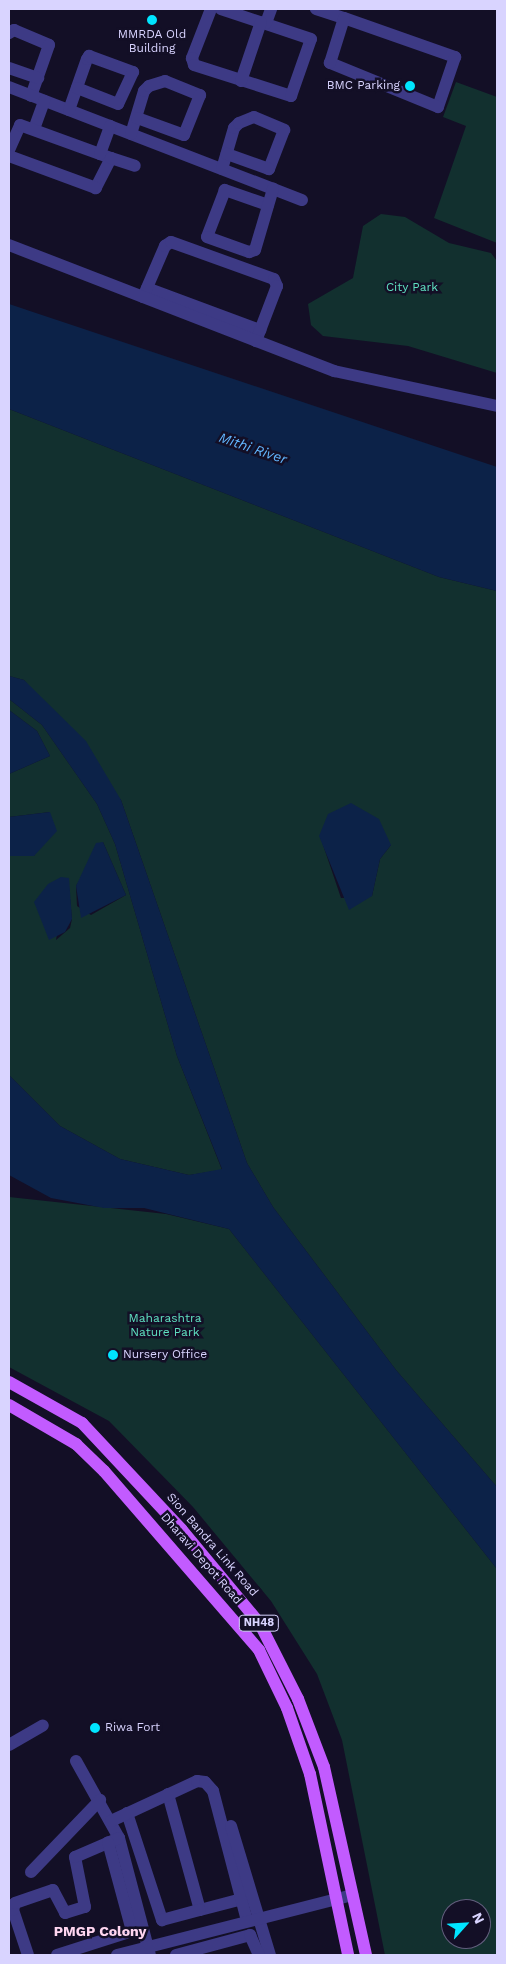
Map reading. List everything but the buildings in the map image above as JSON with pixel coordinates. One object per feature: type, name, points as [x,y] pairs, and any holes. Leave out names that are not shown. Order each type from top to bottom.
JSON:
[{"type":"main road","name":"Sion Bandra Link Road","points":[[9,1382],[82,1423],[182,1530],[260,1624],[298,1699],[324,1767],[366,1955]]},
{"type":"main road","name":"Dharavi Depot Road","points":[[9,1405],[76,1444],[104,1471],[259,1650],[287,1708],[310,1774],[348,1955]]},
{"type":"street","points":[[211,9],[192,62],[241,80],[293,94],[311,40],[260,18],[221,9]]},
{"type":"street","points":[[241,80],[260,18],[271,9]]},
{"type":"street","points":[[316,9],[344,18],[456,57],[438,107],[330,63],[344,18]]},
{"type":"street","points":[[9,33],[14,30],[47,41],[50,48],[31,96]]},
{"type":"street","points":[[69,110],[77,88],[93,54],[133,72],[118,104],[77,88]]},
{"type":"street","points":[[9,68],[38,78]]},
{"type":"street","points":[[131,134],[144,92],[159,82],[200,95],[184,135],[137,118]]},
{"type":"street","points":[[9,87],[302,200]]},
{"type":"street","points":[[34,129],[44,101]]},
{"type":"street","points":[[222,169],[234,128],[249,118],[284,130],[269,169],[227,154]]},
{"type":"street","points":[[9,150],[18,126],[34,129],[135,166]]},
{"type":"street","points":[[9,156],[96,188],[106,156],[110,126]]},
{"type":"street","points":[[268,205],[224,190],[207,237],[252,251],[268,205],[273,188]]},
{"type":"street","points":[[145,292],[165,246],[171,242],[274,279],[277,286],[258,335]]},
{"type":"street","points":[[9,245],[145,292],[258,335],[334,370],[497,406]]},
{"type":"street","points":[[9,1745],[43,1725]]},
{"type":"street","points":[[57,1955],[132,1931],[113,1840],[111,1821],[76,1761]]},
{"type":"street","points":[[111,1821],[198,1781],[210,1786],[242,1899],[270,1955]]},
{"type":"street","points":[[220,1793],[253,1920]]},
{"type":"street","points":[[168,1794],[200,1910]]},
{"type":"street","points":[[31,1872],[100,1800]]},
{"type":"street","points":[[128,1813],[162,1920],[242,1899]]},
{"type":"street","points":[[28,1955],[14,1933],[14,1903],[53,1890],[65,1913],[85,1906],[74,1856],[113,1840]]},
{"type":"street","points":[[113,1840],[149,1950]]},
{"type":"street","points":[[118,1955],[149,1950],[166,1941],[352,1895]]},
{"type":"street","points":[[176,1955],[250,1935],[259,1955]]},
{"type":"street","points":[[166,1941],[170,1955]]},
{"type":"green space","points":[[456,82],[497,97],[497,243],[434,218],[466,126],[443,117]]},
{"type":"green space","name":"City Park","points":[[381,214],[405,217],[449,243],[491,253],[497,261],[497,373],[408,346],[323,336],[311,325],[308,304],[353,278],[363,226]]},
{"type":"green space","points":[[9,409],[439,577],[497,591],[497,1487],[396,1370],[273,1207],[247,1163],[121,800],[24,680],[9,676]],"holes":[[[320,836],[391,845],[380,859],[372,896],[341,898]]]},
{"type":"green space","points":[[9,699],[42,725],[97,804],[115,844],[177,1056],[222,1170],[189,1175],[120,1159],[60,1126],[9,1075],[9,856],[34,856],[50,812],[9,817],[9,774],[50,756],[37,731],[9,710]],"holes":[[[103,842],[126,895],[91,915],[77,906],[76,886]],[[68,878],[72,919],[70,928],[56,940]]]},
{"type":"green space","name":"Maharashtra Nature Park","points":[[9,1197],[166,1214],[229,1229],[497,1569],[497,1955],[385,1955],[342,1740],[317,1674],[271,1601],[193,1507],[109,1421],[9,1367]]},
{"type":"water","name":"Mithi River","points":[[9,304],[497,467],[497,591],[439,577],[9,409]]},
{"type":"water","points":[[9,676],[24,680],[86,741],[121,800],[247,1163],[273,1207],[396,1370],[497,1487],[497,1569],[229,1229],[144,1208],[104,1208],[51,1198],[9,1175],[9,1075],[60,1126],[120,1159],[189,1175],[222,1169],[177,1056],[115,844],[97,804],[42,725],[9,699]]},
{"type":"water","points":[[9,710],[37,731],[50,756],[9,774]]},
{"type":"water","points":[[351,803],[379,819],[391,845],[380,859],[372,896],[349,910],[319,836],[328,814]]},
{"type":"water","points":[[50,812],[57,831],[34,856],[9,856],[9,817]]},
{"type":"water","points":[[103,842],[126,895],[81,918],[76,886],[96,843]]},
{"type":"water","points":[[61,877],[69,878],[72,919],[65,932],[49,940],[34,902],[48,884]]},
{"type":"place","name":"MMRDA Old Building","points":[[152,20]]},
{"type":"place","name":"BMC Parking","points":[[410,86]]},
{"type":"place","name":"Nursery Office","points":[[113,1355]]},
{"type":"place","name":"Riwa Fort","points":[[95,1728]]},
{"type":"district","name":"PMGP Colony","points":[[100,1931]]}]
